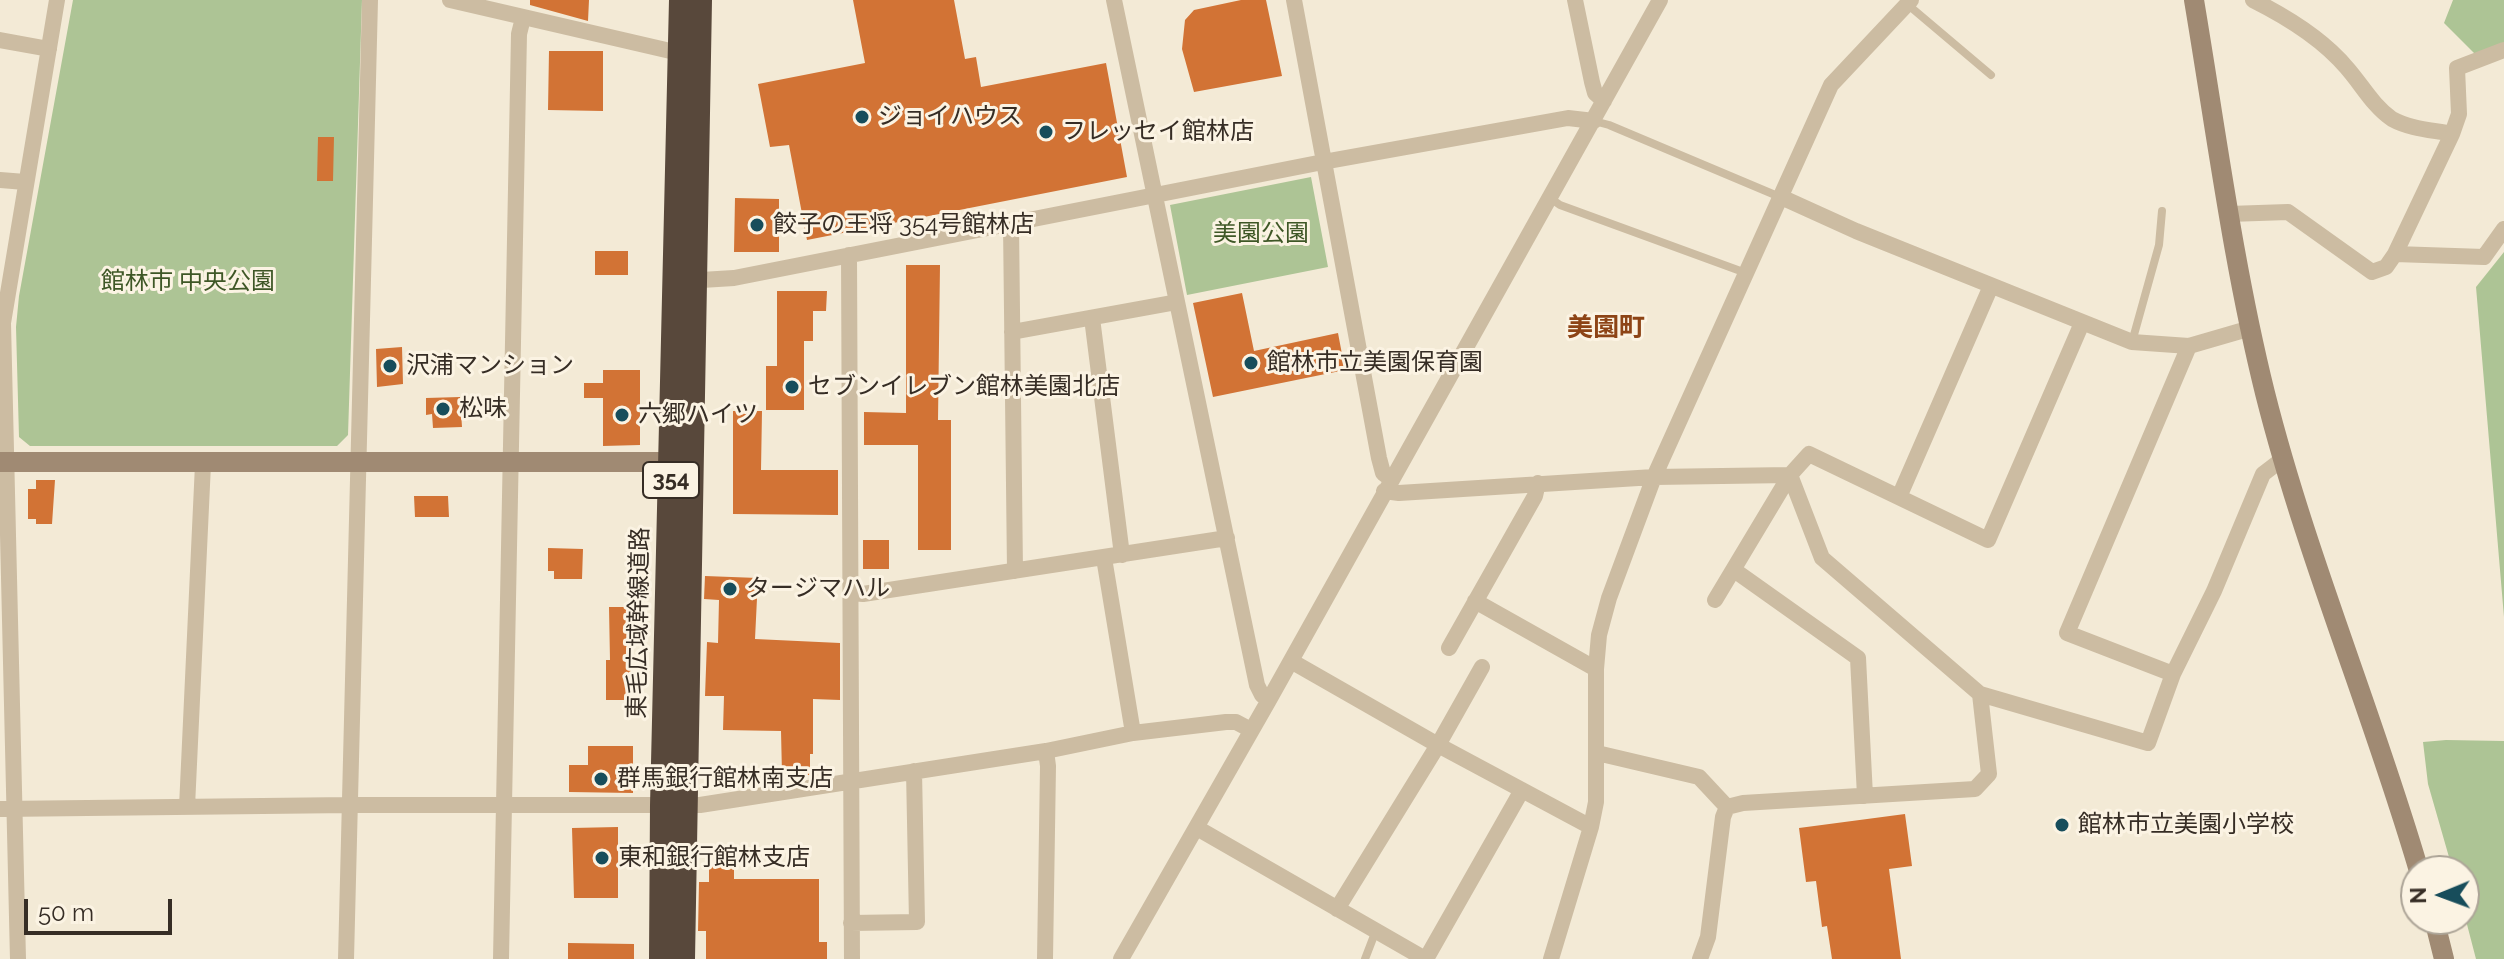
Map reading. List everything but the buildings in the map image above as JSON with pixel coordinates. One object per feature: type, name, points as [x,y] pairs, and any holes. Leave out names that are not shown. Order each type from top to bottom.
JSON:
[{"type":"highway","name":"東毛広域幹線道路","points":[[681,0],[679,53],[685,281]]},
{"type":"highway","name":"東毛広域幹線道路","points":[[661,959],[674,805],[685,281],[700,0]]},
{"type":"highway","name":"東毛広域幹線道路","points":[[674,805],[683,959]]},
{"type":"street","points":[[18,959],[7,809],[2,323],[57,0]]},
{"type":"street","points":[[346,959],[370,0]]},
{"type":"street","points":[[450,0],[679,53]]},
{"type":"street","points":[[1114,0],[1257,685],[1269,700]]},
{"type":"street","points":[[1294,0],[1379,458],[1388,485],[1399,493],[1654,477],[1790,475]]},
{"type":"street","points":[[1575,0],[1595,93],[1604,101]]},
{"type":"street","points":[[1121,959],[1660,0]]},
{"type":"street","points":[[2194,0],[2251,328],[2284,458],[2319,574],[2414,855]]},
{"type":"street","points":[[2253,0],[2281,14],[2318,41],[2346,67],[2368,97],[2392,119],[2413,127],[2452,134]]},
{"type":"street","points":[[1551,959],[1596,802],[1599,635],[1609,598],[1654,477],[1831,85],[1909,2]]},
{"type":"street","points":[[501,959],[519,34],[523,18]]},
{"type":"street","points":[[0,40],[49,49]]},
{"type":"street","points":[[2229,214],[2288,212],[2372,272],[2386,267],[2452,134],[2459,114],[2457,68],[2504,50]]},
{"type":"street","points":[[685,281],[734,278],[1323,162],[1568,118],[1594,121]]},
{"type":"street","points":[[0,180],[25,182]]},
{"type":"street","points":[[1781,197],[1856,231],[2132,342],[2189,346],[2251,328]]},
{"type":"street","points":[[1011,224],[1015,571]]},
{"type":"street","points":[[2395,254],[2484,257],[2504,229]]},
{"type":"street","points":[[849,255],[852,959]]},
{"type":"street","points":[[1899,497],[1991,286]]},
{"type":"street","points":[[1012,332],[1177,302]]},
{"type":"street","points":[[1092,318],[1122,555]]},
{"type":"street","points":[[1715,600],[1790,475],[1809,454],[1988,540],[2082,323]]},
{"type":"street","points":[[2173,674],[2067,633],[2189,346]]},
{"type":"street","points":[[1790,475],[1822,558],[1980,694],[2148,743],[2173,674],[2214,591],[2263,474],[2284,458]]},
{"type":"street","points":[[3,462],[681,462]]},
{"type":"street","points":[[187,807],[203,464]]},
{"type":"street","points":[[1449,648],[1535,496],[1538,483]]},
{"type":"street","points":[[850,593],[863,594],[1227,538]]},
{"type":"street","points":[[1104,558],[1133,733]]},
{"type":"street","points":[[1734,570],[1858,658],[1865,796]]},
{"type":"street","points":[[1475,601],[1596,669]]},
{"type":"street","points":[[1291,661],[1591,827]]},
{"type":"street","points":[[1337,909],[1482,667]]},
{"type":"street","points":[[1727,807],[1743,803],[1975,789],[1989,774],[1980,694]]},
{"type":"street","points":[[7,809],[709,805],[1046,751],[1133,733],[1226,722],[1236,722],[1251,730]]},
{"type":"street","points":[[1045,959],[1046,751]]},
{"type":"street","points":[[1597,753],[1699,777],[1727,807]]},
{"type":"street","points":[[851,923],[917,922],[914,771]]},
{"type":"street","points":[[1197,828],[1375,933],[1426,959],[1522,790]]},
{"type":"street","points":[[1700,959],[1708,937],[1723,817],[1727,807]]},
{"type":"street","points":[[2438,935],[2444,959]]},
{"type":"lane","points":[[1909,2],[1991,75]]},
{"type":"lane","points":[[1594,121],[1781,197]]},
{"type":"lane","points":[[1549,198],[1560,205],[1747,273]]},
{"type":"lane","points":[[2132,342],[2159,245],[2162,211]]},
{"type":"lane","points":[[1365,959],[1375,933]]},
{"type":"green space","name":"館林市 中央公園","points":[[73,0],[362,0],[348,435],[337,446],[30,446],[19,437],[16,327],[19,296]]},
{"type":"green space","points":[[2453,0],[2504,0],[2504,54],[2484,63],[2444,23]]},
{"type":"green space","name":"美園公園","points":[[1311,177],[1328,267],[1187,295],[1170,205]]},
{"type":"green space","points":[[2504,252],[2504,617],[2476,287]]},
{"type":"green space","points":[[2504,741],[2504,959],[2476,959],[2470,935],[2480,935],[2480,855],[2448,855],[2428,784],[2423,742]]},
{"type":"place","name":"ジョイハウス","points":[[862,117]]},
{"type":"place","name":"フレッセイ館林店","points":[[1046,132]]},
{"type":"place","name":"餃子の王将 354号館林店","points":[[757,225]]},
{"type":"place","name":"館林市立美園保育園","points":[[1251,363]]},
{"type":"place","name":"沢浦マンション","points":[[390,366]]},
{"type":"place","name":"セブンイレブン館林美園北店","points":[[792,387]]},
{"type":"place","name":"松味","points":[[443,409]]},
{"type":"place","name":"六郷ハイツ","points":[[622,415]]},
{"type":"place","name":"タージマハル","points":[[730,589]]},
{"type":"place","name":"群馬銀行館林南支店","points":[[601,779]]},
{"type":"place","name":"館林市立美園小学校","points":[[2062,825]]},
{"type":"place","name":"東和銀行館林支店","points":[[602,858]]},
{"type":"district","name":"美園町","points":[[1606,328]]}]
